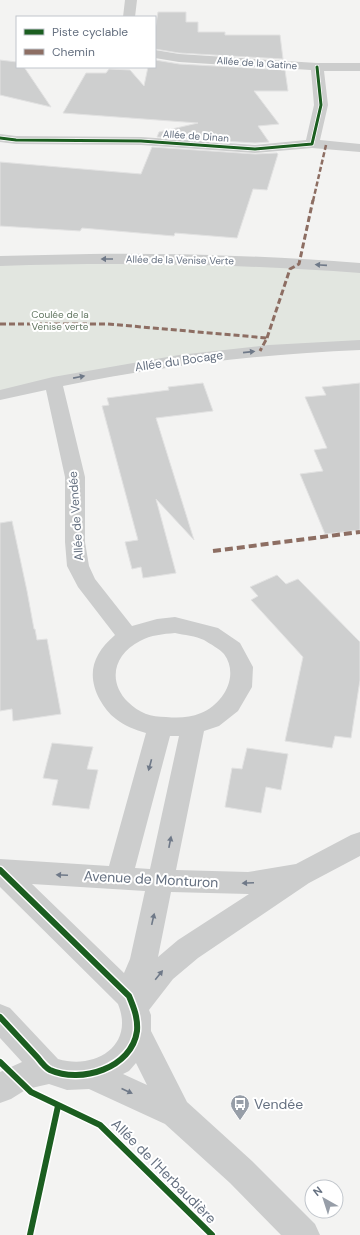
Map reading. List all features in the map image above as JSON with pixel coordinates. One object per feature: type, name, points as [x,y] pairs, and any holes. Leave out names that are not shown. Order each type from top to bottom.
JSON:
[{"type":"street","points":[[129,16],[131,0]]},
{"type":"street","name":"Allée de la Gatine","points":[[156,54],[179,58],[317,67],[360,67]]},
{"type":"street","points":[[312,144],[321,105],[317,67]]},
{"type":"street","name":"Allée de Dinan","points":[[0,138],[16,140],[141,141],[255,149],[312,144],[360,148]]},
{"type":"street","name":"Allée de la Venise Verte","points":[[0,261],[161,258],[360,268]]},
{"type":"street","name":"Allée du Bocage","points":[[0,395],[53,382],[136,366],[196,358],[315,346],[360,346]]},
{"type":"street","name":"Allée de Vendée","points":[[53,382],[75,477],[75,542],[78,566],[86,582],[129,637]]},
{"type":"street","points":[[175,625],[210,632],[223,640],[236,654],[243,670],[242,685],[235,700],[227,709],[214,718],[193,726],[175,728],[160,727],[136,720],[124,714],[116,707],[105,689],[104,668],[118,645],[129,637],[148,629],[159,626],[175,625]]},
{"type":"street","points":[[0,1017],[49,1070],[71,1077],[91,1075],[121,1059],[132,1046],[133,1012],[162,881],[193,726]]},
{"type":"street","points":[[119,878],[160,727]]},
{"type":"street","name":"Avenue de Monturon","points":[[133,1012],[162,970],[188,949],[300,875],[360,843]]},
{"type":"street","points":[[1,871],[133,1012],[176,1113]]},
{"type":"street","name":"Avenue de Monturon","points":[[1,871],[162,881],[248,883],[300,875]]},
{"type":"street","points":[[0,1089],[15,1078],[29,1073],[49,1070]]},
{"type":"street","points":[[91,1075],[176,1113],[241,1172],[304,1235]]},
{"type":"green space","name":"Coulée de la Venise verte","points":[[44,259],[360,268],[360,345],[260,351],[0,395],[0,261]]},
{"type":"building","points":[[158,12],[186,12],[186,22],[198,22],[198,32],[225,32],[225,35],[280,35],[283,59],[179,53],[156,49],[156,24]]},
{"type":"building","points":[[0,60],[16,62],[16,68],[25,68],[51,107],[0,95]]},
{"type":"building","points":[[156,60],[179,64],[285,70],[288,91],[254,91],[279,124],[258,126],[269,142],[255,143],[157,137],[159,132],[198,123],[63,113],[86,73],[106,73],[109,69],[130,70],[144,86],[148,68],[156,68]]},
{"type":"building","points":[[152,147],[255,154],[278,154],[267,190],[253,189],[237,238],[175,233],[174,236],[82,228],[80,231],[0,226],[0,162],[141,174]]},
{"type":"building","points":[[203,383],[213,411],[156,418],[194,540],[156,499],[176,573],[143,578],[141,567],[132,569],[125,542],[138,540],[102,406],[109,405],[107,398],[169,390],[168,387]]},
{"type":"building","points":[[360,383],[360,530],[325,534],[300,474],[323,471],[314,450],[327,448],[305,397],[326,395],[322,387]]},
{"type":"building","points":[[12,521],[34,629],[37,640],[47,639],[61,714],[13,721],[12,709],[0,711],[0,523]]},
{"type":"building","points":[[277,575],[286,584],[298,579],[360,642],[360,680],[351,738],[335,736],[332,748],[285,741],[303,657],[251,600],[258,596],[250,587]]},
{"type":"building","points":[[52,743],[93,747],[87,769],[98,770],[89,809],[52,805],[58,780],[43,778]]},
{"type":"building","points":[[247,748],[288,754],[281,790],[266,787],[261,813],[225,807],[232,768],[242,769]]},
{"type":"marked path","points":[[267,338],[290,269],[299,264],[326,145]]},
{"type":"marked path","points":[[0,324],[108,324],[267,338],[260,351]]},
{"type":"marked path","points":[[213,551],[360,532]]},
{"type":"cycle path","points":[[0,138],[16,140],[141,141],[255,149],[312,144],[321,105],[317,67]]},
{"type":"cycle path","points":[[0,870],[129,996],[137,1015],[137,1032],[130,1048],[119,1061],[103,1070],[86,1075],[67,1076],[49,1070],[0,1017]]},
{"type":"cycle path","name":"Allée de l'Herbaudière","points":[[0,1062],[31,1092],[100,1125],[212,1235]]},
{"type":"cycle path","points":[[30,1235],[58,1106]]},
{"type":"place","name":"Vendée","points":[[240,1121]]}]
